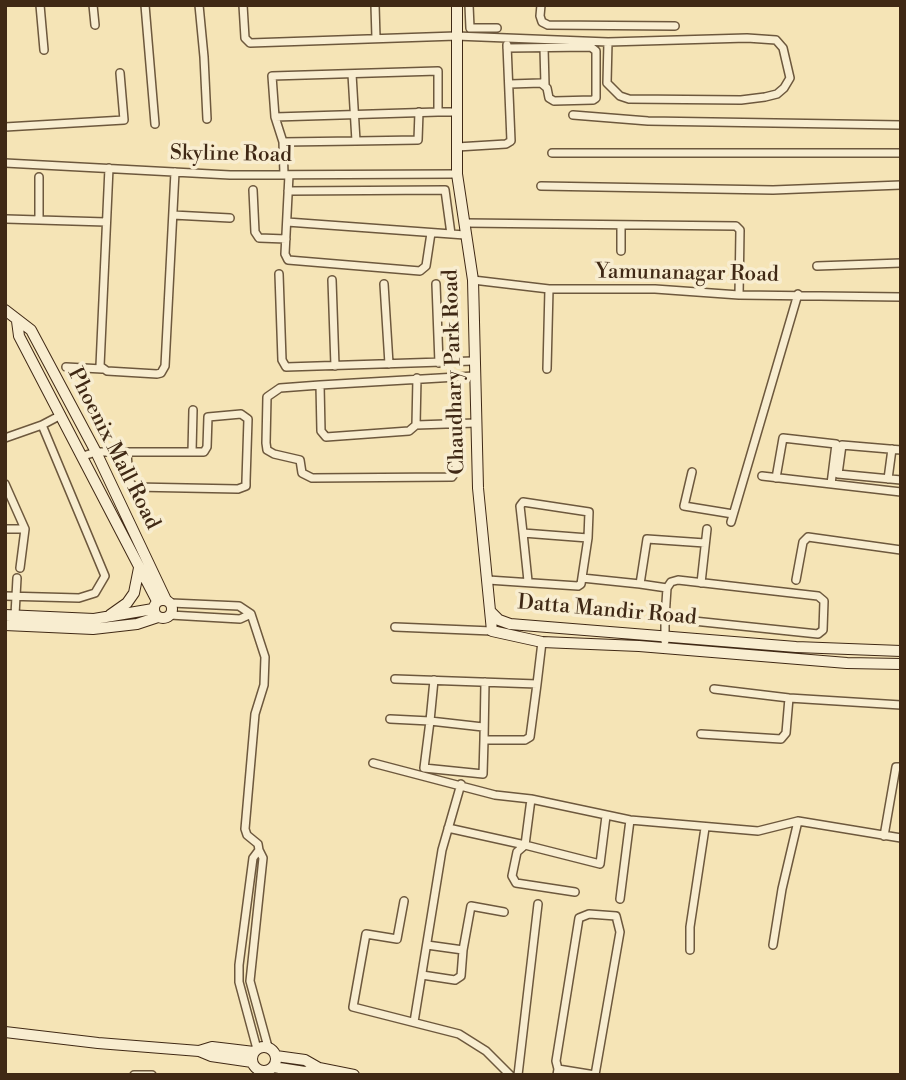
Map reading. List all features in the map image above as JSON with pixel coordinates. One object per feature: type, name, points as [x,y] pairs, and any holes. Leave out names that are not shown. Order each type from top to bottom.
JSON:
[{"type":"street","points":[[40,5],[44,50]]},
{"type":"street","points":[[93,5],[95,25]]},
{"type":"street","points":[[145,5],[155,124]]},
{"type":"street","points":[[199,5],[207,118]]},
{"type":"street","points":[[243,5],[245,38],[250,43],[456,36],[608,42],[747,38],[776,40],[783,48],[790,78],[777,94],[753,99],[629,99],[620,96],[607,83],[608,42]]},
{"type":"street","points":[[375,5],[376,38]]},
{"type":"street","name":"Chaudhary Park Road","points":[[457,5],[457,174],[473,280],[478,488],[491,612]]},
{"type":"street","points":[[469,5],[470,28],[497,28]]},
{"type":"street","points":[[541,5],[542,22],[548,24],[675,26]]},
{"type":"street","points":[[457,147],[506,144],[510,141],[510,84],[506,38]]},
{"type":"street","points":[[507,48],[591,47],[596,51],[596,98],[551,100],[545,85],[544,48]]},
{"type":"street","points":[[431,233],[426,266],[420,271],[288,260],[285,254],[287,175],[283,142],[275,117],[272,76],[438,71],[438,112]]},
{"type":"street","points":[[5,127],[124,120],[120,73]]},
{"type":"street","points":[[352,74],[356,141]]},
{"type":"street","points":[[510,84],[545,85]]},
{"type":"street","points":[[283,142],[418,140],[419,112]]},
{"type":"street","points":[[275,117],[457,112]]},
{"type":"street","points":[[573,115],[648,121],[901,125]]},
{"type":"street","points":[[552,153],[901,153]]},
{"type":"street","name":"Skyline Road","points":[[5,163],[287,175],[457,174]]},
{"type":"street","points":[[102,369],[99,360],[109,168]]},
{"type":"street","points":[[66,367],[157,374],[164,370],[175,172]]},
{"type":"street","points":[[39,177],[39,220]]},
{"type":"street","points":[[541,186],[773,190],[901,185]]},
{"type":"street","points":[[253,190],[255,232],[259,237],[286,239]]},
{"type":"street","points":[[288,191],[445,190],[451,234]]},
{"type":"street","points":[[173,215],[230,218]]},
{"type":"street","points":[[6,219],[106,222]]},
{"type":"street","points":[[287,222],[466,235]]},
{"type":"street","points":[[464,223],[739,227],[739,295]]},
{"type":"street","points":[[621,225],[621,251]]},
{"type":"street","points":[[817,266],[901,263]]},
{"type":"street","points":[[279,274],[283,365],[291,368],[474,362]]},
{"type":"street","points":[[332,280],[335,366]]},
{"type":"street","name":"Yamunanagar Road","points":[[473,280],[548,289],[655,289],[739,295],[901,297]]},
{"type":"street","points":[[384,285],[389,364]]},
{"type":"street","points":[[436,285],[439,363]]},
{"type":"street","points":[[547,369],[548,289]]},
{"type":"street","points":[[692,472],[684,506],[732,518],[798,294]]},
{"type":"street","name":"Phoenix Mall Road","points":[[5,310],[31,330],[96,452],[139,567],[161,606]]},
{"type":"street","name":"Phoenix Mall Road","points":[[18,321],[19,336],[83,456],[120,517],[161,606]]},
{"type":"street","points":[[456,424],[456,471],[452,477],[312,478],[302,473],[300,460],[274,454],[267,450],[265,443],[267,397],[280,388],[474,376]]},
{"type":"street","points":[[416,425],[417,378]]},
{"type":"street","points":[[320,385],[321,431],[326,437],[409,431],[416,425],[477,423]]},
{"type":"street","points":[[192,452],[193,410]]},
{"type":"street","points":[[5,438],[61,415]]},
{"type":"street","points":[[83,456],[96,452],[127,452],[192,452],[207,449],[207,420],[210,416],[246,416],[246,486],[238,489],[134,487],[129,481],[127,452]]},
{"type":"street","points":[[5,596],[79,598],[95,593],[105,576],[42,425]]},
{"type":"street","points":[[776,478],[783,438],[836,444],[831,484]]},
{"type":"street","points":[[888,479],[897,450],[842,446],[839,475],[888,479],[901,480]]},
{"type":"street","points":[[762,476],[901,492]]},
{"type":"street","points":[[5,484],[25,529],[20,568]]},
{"type":"street","points":[[488,580],[578,586],[582,578],[588,538],[589,512],[527,501],[521,503],[528,581]]},
{"type":"street","points":[[5,529],[25,529]]},
{"type":"street","points":[[701,583],[707,529]]},
{"type":"street","points":[[523,533],[588,538]]},
{"type":"street","points":[[796,580],[803,542],[808,537],[901,550]]},
{"type":"street","points":[[640,584],[647,539],[705,543]]},
{"type":"street","points":[[107,617],[127,603],[134,593],[139,567]]},
{"type":"street","points":[[17,578],[16,596],[10,615],[107,617],[161,606],[239,606],[251,614],[265,657],[264,685],[255,714],[245,829],[247,835],[258,844],[263,858],[250,981],[268,1047],[276,1056],[305,1060],[319,1068],[354,1075]]},
{"type":"street","points":[[582,578],[667,588]]},
{"type":"street","points":[[665,618],[818,635],[822,633],[824,601],[821,597],[674,580],[667,588],[665,618],[665,648]]},
{"type":"street","points":[[161,606],[164,618],[170,615],[240,619],[251,614]]},
{"type":"street","points":[[5,625],[102,628],[137,624],[161,606]]},
{"type":"street","name":"Datta Mandir Road","points":[[491,612],[492,631],[542,642],[665,648],[847,663],[901,664]]},
{"type":"street","name":"Datta Mandir Road","points":[[491,612],[499,620],[510,624],[796,647],[901,651]]},
{"type":"street","points":[[396,627],[492,631]]},
{"type":"street","points":[[484,740],[526,740],[530,737],[542,642]]},
{"type":"street","points":[[395,679],[537,684]]},
{"type":"street","points":[[434,680],[424,768],[483,774],[485,682]]},
{"type":"street","points":[[714,689],[789,698],[901,705]]},
{"type":"street","points":[[701,734],[781,738],[786,733],[789,698]]},
{"type":"street","points":[[390,719],[483,727]]},
{"type":"street","points":[[373,764],[461,784],[495,795],[531,799],[630,820],[758,831],[798,821],[901,838]]},
{"type":"street","points":[[884,836],[896,767],[901,767]]},
{"type":"street","points":[[414,1022],[442,850],[461,784]]},
{"type":"street","points":[[531,799],[525,845],[517,852],[513,880],[516,883],[575,892]]},
{"type":"street","points":[[448,828],[600,863],[606,816]]},
{"type":"street","points":[[620,899],[630,820]]},
{"type":"street","points":[[773,945],[782,889],[798,821]]},
{"type":"street","points":[[690,950],[690,927],[705,828]]},
{"type":"street","points":[[259,850],[253,858],[239,965],[239,982],[255,1067],[268,1072],[305,1072],[319,1068]]},
{"type":"street","points":[[404,901],[397,939],[366,934],[353,1007],[459,1034],[486,1051],[510,1075]]},
{"type":"street","points":[[518,1075],[538,904]]},
{"type":"street","points":[[422,975],[448,980],[459,979],[471,906],[504,912]]},
{"type":"street","points":[[589,914],[616,916],[620,932],[594,1075],[558,1072],[556,1061],[579,918],[589,914]]},
{"type":"street","points":[[428,944],[463,950]]},
{"type":"street","points":[[5,1032],[199,1051],[211,1056],[254,1054],[268,1047]]},
{"type":"street","points":[[268,1072],[276,1056]]},
{"type":"street","points":[[134,1075],[152,1075]]}]
